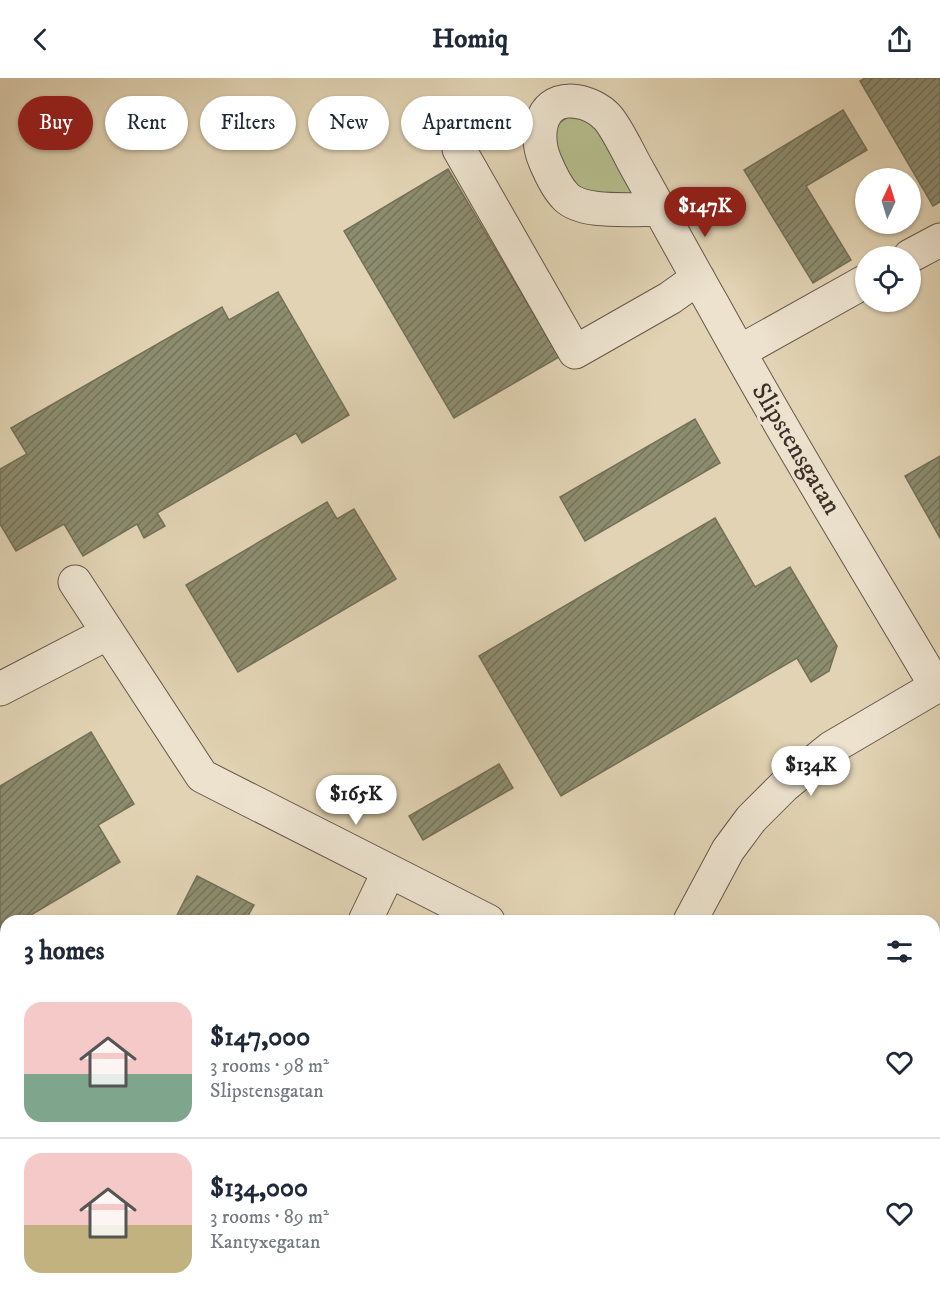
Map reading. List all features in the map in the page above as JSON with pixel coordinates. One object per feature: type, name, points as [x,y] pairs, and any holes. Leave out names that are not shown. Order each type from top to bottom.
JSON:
[{"type":"street","points":[[460,150],[575,352],[670,298],[698,278]]},
{"type":"street","name":"Slipstensgatan","points":[[660,210],[739,352],[938,685]]},
{"type":"street","points":[[921,250],[940,240]]},
{"type":"street","points":[[739,352],[855,287]]},
{"type":"street","points":[[75,582],[202,776],[476,915]]},
{"type":"street","points":[[0,689],[108,633]]},
{"type":"street","points":[[693,915],[728,850],[752,819],[784,786],[831,748],[938,685]]},
{"type":"street","points":[[367,915],[389,871]]},
{"type":"green space","points":[[568,117],[584,119],[597,130],[635,194],[594,196],[575,184],[557,155],[555,126]]},
{"type":"building: Industry","points":[[865,78],[940,78],[940,202],[933,206],[921,185],[921,168],[911,168],[860,81]]},
{"type":"building: Industry","points":[[843,110],[867,150],[806,186],[851,260],[813,283],[744,170]]},
{"type":"building: Industry","points":[[448,169],[559,357],[454,418],[344,231]]},
{"type":"building: Industry","points":[[278,292],[349,415],[302,443],[296,433],[157,513],[165,526],[144,538],[137,524],[83,556],[64,524],[16,551],[0,524],[0,469],[27,454],[11,428],[222,307],[229,320]]},
{"type":"building: Industry","points":[[695,419],[720,463],[585,541],[560,497]]},
{"type":"building: Industry","points":[[940,456],[940,538],[905,476]]},
{"type":"building: Industry","points":[[327,502],[337,519],[354,509],[396,579],[238,672],[186,585]]},
{"type":"building: Industry","points":[[715,518],[755,587],[790,567],[837,646],[829,671],[811,682],[797,658],[561,796],[479,656]]},
{"type":"building: Industry","points":[[91,732],[134,804],[98,825],[120,862],[31,915],[0,915],[0,786]]},
{"type":"building: Industry","points":[[499,764],[513,788],[423,840],[409,816]]},
{"type":"building: Industry","points":[[197,876],[254,905],[248,915],[177,915]]}]
